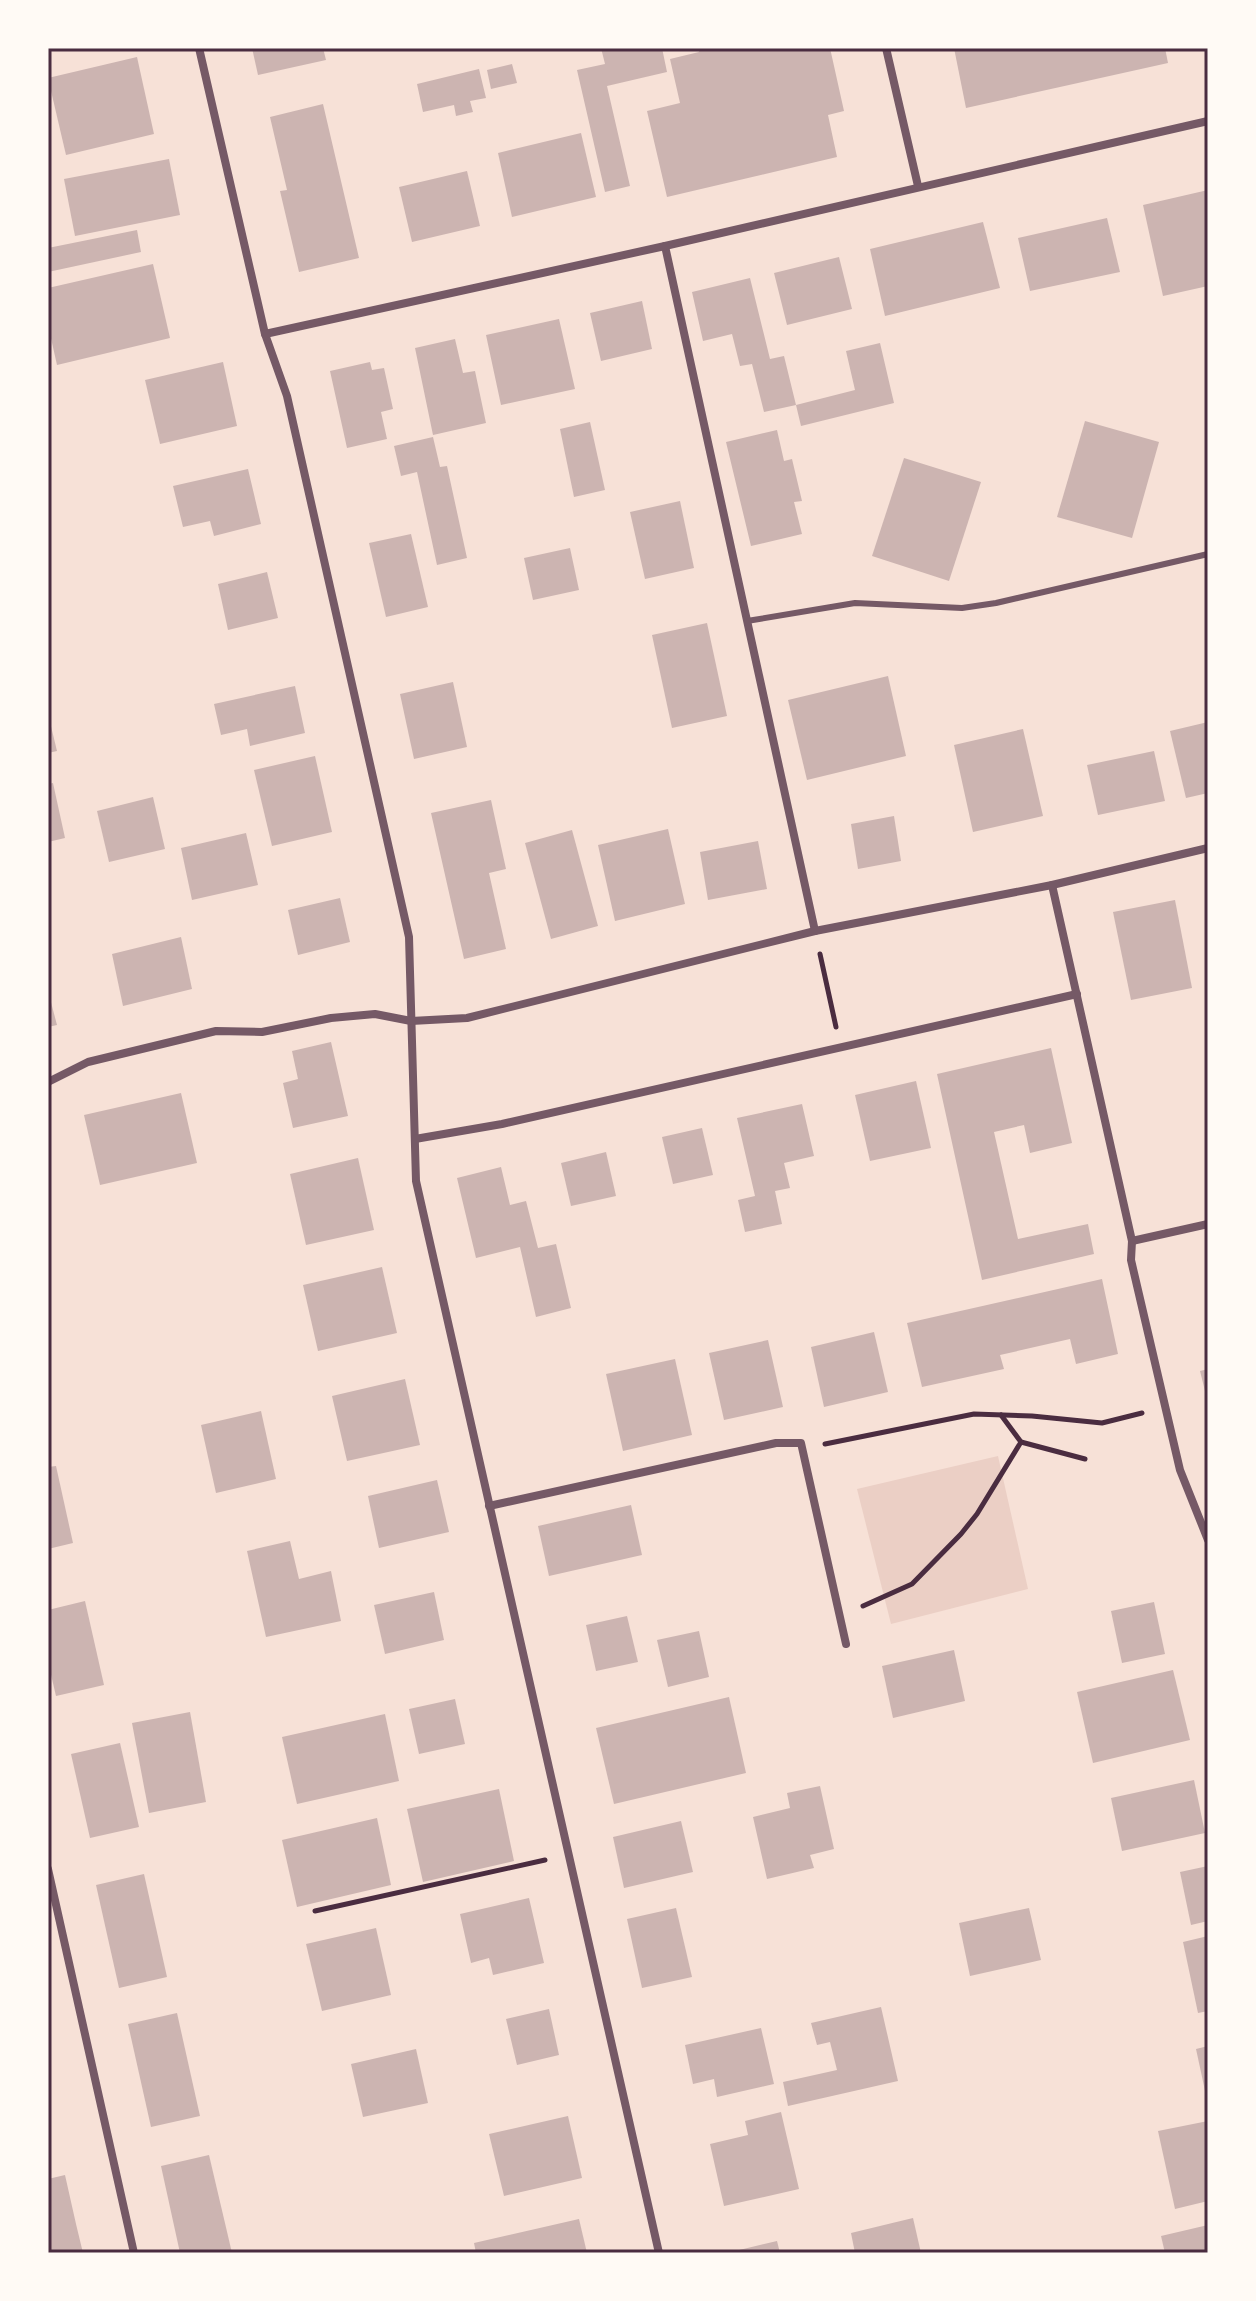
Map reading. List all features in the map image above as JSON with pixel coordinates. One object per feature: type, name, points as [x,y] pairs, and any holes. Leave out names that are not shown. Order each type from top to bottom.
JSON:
[{"type":"street","points":[[199,48],[265,334],[287,396],[403,906],[409,937],[416,1181],[659,2253]]},
{"type":"street","points":[[886,48],[918,186]]},
{"type":"street","points":[[265,334],[1208,121]]},
{"type":"street","points":[[665,246],[815,931]]},
{"type":"street","points":[[48,1082],[88,1062],[216,1031],[262,1032],[331,1018],[375,1014],[411,1021],[467,1018],[815,931],[1052,885],[1208,848]]},
{"type":"street","points":[[1052,885],[1132,1241],[1131,1260],[1180,1470],[1207,1533]]},
{"type":"street","points":[[415,1139],[502,1124],[1077,994]]},
{"type":"street","points":[[1132,1241],[1208,1224]]},
{"type":"street","points":[[489,1506],[776,1443],[801,1443],[846,1644]]},
{"type":"street","points":[[48,1869],[134,2253]]},
{"type":"lane","points":[[747,621],[855,603],[962,608],[996,603],[1208,554]]},
{"type":"path","points":[[815,931],[840,1047]]},
{"type":"path","points":[[801,1443],[832,1445],[974,1414],[1102,1423],[1167,1408]]},
{"type":"path","points":[[1000,1414],[1021,1442],[1085,1459]]},
{"type":"path","points":[[839,1616],[912,1584],[977,1514],[1021,1442]]},
{"type":"path","points":[[315,1911],[569,1855]]},
{"type":"shaded area","points":[[998,1456],[1028,1589],[891,1624],[857,1489]]},
{"type":"building","points":[[252,48],[323,48],[326,60],[258,75]]},
{"type":"building","points":[[601,48],[662,48],[667,72],[607,86],[630,186],[605,192],[577,70],[605,64]]},
{"type":"building","points":[[698,48],[830,48],[844,111],[828,115],[837,157],[667,197],[647,111],[680,103],[670,59],[699,52]]},
{"type":"building","points":[[954,48],[1165,48],[1168,63],[966,108]]},
{"type":"building","points":[[137,57],[154,134],[66,155],[48,78]]},
{"type":"building","points":[[512,64],[517,83],[491,89],[487,70]]},
{"type":"building","points":[[479,69],[486,98],[470,101],[473,112],[456,116],[454,105],[423,112],[417,84]]},
{"type":"building","points":[[323,104],[359,258],[299,272],[280,191],[287,190],[270,117]]},
{"type":"building","points":[[581,133],[596,197],[512,217],[498,153]]},
{"type":"building","points":[[169,159],[180,215],[75,236],[64,179]]},
{"type":"building","points":[[467,171],[480,226],[412,242],[399,187]]},
{"type":"building","points":[[1208,190],[1208,286],[1163,296],[1143,205]]},
{"type":"building","points":[[1107,218],[1120,272],[1030,291],[1018,238]]},
{"type":"building","points":[[983,222],[1000,288],[885,316],[870,249]]},
{"type":"building","points":[[137,230],[141,252],[48,272],[48,248]]},
{"type":"building","points":[[839,257],[852,309],[787,325],[774,273]]},
{"type":"building","points":[[153,264],[170,338],[57,365],[48,325],[48,288]]},
{"type":"building","points":[[750,278],[770,359],[784,356],[796,405],[764,412],[752,364],[740,366],[732,334],[703,341],[692,292]]},
{"type":"building","points":[[642,301],[652,349],[601,361],[590,313]]},
{"type":"building","points":[[559,319],[575,389],[501,405],[486,335]]},
{"type":"building","points":[[455,339],[463,373],[475,371],[486,423],[433,435],[415,348]]},
{"type":"building","points":[[880,343],[894,403],[801,426],[796,405],[855,390],[846,351]]},
{"type":"building","points":[[223,362],[237,426],[160,444],[145,380]]},
{"type":"building","points":[[370,362],[372,370],[384,368],[393,409],[381,412],[387,439],[347,448],[330,371]]},
{"type":"building","points":[[1085,421],[1159,442],[1132,538],[1057,517]]},
{"type":"building","points":[[590,422],[605,490],[574,497],[560,429]]},
{"type":"building","points":[[777,430],[784,461],[792,459],[802,501],[794,502],[802,534],[751,546],[726,442]]},
{"type":"building","points":[[433,437],[440,467],[447,466],[467,558],[437,565],[417,472],[401,476],[394,446]]},
{"type":"building","points":[[904,458],[981,482],[949,581],[872,556]]},
{"type":"building","points":[[248,469],[261,524],[214,536],[210,521],[183,527],[173,486]]},
{"type":"building","points":[[680,501],[694,568],[645,579],[630,512]]},
{"type":"building","points":[[411,534],[428,607],[386,617],[369,543]]},
{"type":"building","points":[[570,548],[579,590],[533,600],[524,558]]},
{"type":"building","points":[[267,572],[278,618],[228,630],[218,584]]},
{"type":"building","points":[[707,623],[727,716],[672,728],[652,635]]},
{"type":"building","points":[[888,676],[906,756],[807,780],[788,700]]},
{"type":"building","points":[[453,682],[467,747],[414,759],[400,694]]},
{"type":"building","points":[[295,686],[305,733],[250,746],[247,729],[221,735],[214,704]]},
{"type":"building","points":[[48,719],[57,751],[48,753]]},
{"type":"building","points":[[1208,722],[1208,793],[1186,798],[1170,731]]},
{"type":"building","points":[[1023,729],[1043,816],[973,832],[954,745]]},
{"type":"building","points":[[1154,751],[1165,801],[1098,815],[1087,765]]},
{"type":"building","points":[[315,756],[332,832],[272,846],[254,770]]},
{"type":"building","points":[[53,783],[65,838],[48,842],[48,784]]},
{"type":"building","points":[[153,797],[165,849],[109,862],[97,811]]},
{"type":"building","points":[[491,800],[506,869],[489,873],[506,949],[464,959],[431,813]]},
{"type":"building","points":[[894,816],[901,861],[858,869],[851,824]]},
{"type":"building","points":[[668,829],[685,904],[615,921],[598,845]]},
{"type":"building","points":[[572,830],[598,926],[551,939],[525,843]]},
{"type":"building","points":[[246,833],[258,885],[192,900],[181,848]]},
{"type":"building","points":[[758,841],[767,889],[708,900],[700,852]]},
{"type":"building","points":[[340,898],[350,942],[298,955],[288,910]]},
{"type":"building","points":[[1175,900],[1192,988],[1131,1000],[1113,912]]},
{"type":"building","points":[[181,937],[192,989],[123,1006],[112,954]]},
{"type":"building","points":[[48,991],[57,1025],[48,1027]]},
{"type":"building","points":[[331,1042],[348,1116],[293,1128],[283,1083],[298,1079],[292,1051]]},
{"type":"building","points":[[1051,1048],[1072,1143],[1030,1153],[1024,1125],[994,1132],[1018,1239],[1088,1224],[1094,1254],[982,1280],[937,1074]]},
{"type":"building","points":[[916,1081],[931,1148],[870,1161],[855,1095]]},
{"type":"building","points":[[181,1093],[197,1163],[100,1185],[84,1115]]},
{"type":"building","points":[[802,1104],[814,1156],[784,1163],[790,1188],[775,1191],[782,1224],[745,1232],[738,1200],[755,1196],[737,1118]]},
{"type":"building","points":[[702,1128],[713,1175],[673,1184],[662,1137]]},
{"type":"building","points":[[606,1152],[616,1196],[571,1206],[561,1163]]},
{"type":"building","points":[[358,1158],[374,1230],[306,1245],[290,1174]]},
{"type":"building","points":[[501,1167],[510,1205],[526,1201],[538,1248],[556,1244],[571,1308],[536,1317],[520,1247],[476,1258],[457,1178]]},
{"type":"building","points":[[382,1267],[397,1333],[318,1351],[303,1285]]},
{"type":"building","points":[[1102,1279],[1118,1354],[1076,1364],[1070,1339],[1000,1355],[1004,1369],[922,1387],[907,1323]]},
{"type":"building","points":[[874,1332],[888,1392],[824,1407],[811,1347]]},
{"type":"building","points":[[768,1340],[783,1407],[724,1420],[709,1353]]},
{"type":"building","points":[[675,1359],[692,1435],[623,1451],[606,1374]]},
{"type":"building","points":[[1208,1369],[1208,1399],[1207,1399],[1200,1371]]},
{"type":"building","points":[[405,1379],[420,1445],[347,1461],[332,1396]]},
{"type":"building","points":[[261,1411],[276,1479],[216,1493],[201,1425]]},
{"type":"building","points":[[56,1466],[73,1543],[48,1549],[48,1467]]},
{"type":"building","points":[[437,1480],[449,1532],[379,1548],[368,1496]]},
{"type":"building","points":[[631,1505],[642,1555],[549,1576],[538,1526]]},
{"type":"building","points":[[290,1541],[299,1579],[331,1571],[341,1621],[266,1637],[247,1551]]},
{"type":"building","points":[[434,1592],[444,1640],[385,1654],[374,1605]]},
{"type":"building","points":[[85,1601],[104,1685],[56,1696],[48,1662],[48,1610]]},
{"type":"building","points":[[1154,1602],[1165,1654],[1122,1663],[1111,1611]]},
{"type":"building","points":[[627,1616],[638,1662],[596,1671],[586,1625]]},
{"type":"building","points":[[699,1631],[709,1677],[668,1687],[657,1640]]},
{"type":"building","points":[[954,1650],[965,1701],[893,1718],[882,1666]]},
{"type":"building","points":[[1173,1670],[1190,1740],[1093,1763],[1077,1692]]},
{"type":"building","points":[[729,1697],[746,1773],[614,1804],[596,1728]]},
{"type":"building","points":[[455,1699],[465,1744],[419,1754],[409,1709]]},
{"type":"building","points":[[190,1712],[206,1802],[149,1813],[132,1723]]},
{"type":"building","points":[[385,1714],[399,1781],[297,1804],[282,1737]]},
{"type":"building","points":[[120,1743],[139,1827],[90,1838],[71,1754]]},
{"type":"building","points":[[1194,1780],[1205,1833],[1122,1851],[1111,1798]]},
{"type":"building","points":[[820,1786],[834,1849],[810,1855],[814,1868],[767,1879],[753,1817],[790,1808],[787,1793]]},
{"type":"building","points":[[499,1789],[514,1861],[423,1882],[407,1809]]},
{"type":"building","points":[[377,1818],[391,1885],[297,1907],[282,1840]]},
{"type":"building","points":[[681,1821],[693,1872],[624,1888],[613,1837]]},
{"type":"building","points":[[1208,1866],[1208,1921],[1191,1925],[1180,1872]]},
{"type":"building","points":[[144,1874],[167,1977],[119,1988],[96,1885]]},
{"type":"building","points":[[529,1898],[544,1963],[493,1975],[489,1958],[471,1963],[460,1914]]},
{"type":"building","points":[[676,1908],[692,1977],[642,1988],[627,1919]]},
{"type":"building","points":[[1029,1908],[1041,1960],[970,1976],[959,1923]]},
{"type":"building","points":[[376,1928],[391,1995],[322,2011],[306,1944]]},
{"type":"building","points":[[1208,1936],[1208,2011],[1198,2013],[1183,1942]]},
{"type":"building","points":[[881,2007],[898,2081],[788,2106],[783,2082],[837,2070],[830,2042],[817,2045],[811,2023]]},
{"type":"building","points":[[549,2009],[559,2055],[517,2065],[506,2019]]},
{"type":"building","points":[[177,2013],[200,2116],[151,2127],[128,2024]]},
{"type":"building","points":[[761,2028],[774,2084],[717,2097],[714,2079],[693,2084],[685,2045]]},
{"type":"building","points":[[1208,2046],[1208,2100],[1207,2100],[1196,2049]]},
{"type":"building","points":[[416,2049],[428,2103],[363,2117],[351,2064]]},
{"type":"building","points":[[781,2112],[799,2189],[724,2206],[710,2144],[748,2135],[745,2121]]},
{"type":"building","points":[[568,2116],[582,2178],[504,2196],[489,2134]]},
{"type":"building","points":[[1208,2121],[1208,2201],[1175,2209],[1158,2131]]},
{"type":"building","points":[[209,2155],[232,2253],[180,2253],[161,2166]]},
{"type":"building","points":[[65,2175],[83,2253],[48,2253],[48,2179]]},
{"type":"building","points":[[913,2218],[921,2253],[855,2253],[851,2233]]},
{"type":"building","points":[[579,2219],[587,2253],[476,2253],[474,2243]]},
{"type":"building","points":[[1208,2225],[1208,2253],[1165,2253],[1161,2236]]},
{"type":"building","points":[[777,2241],[780,2253],[731,2253],[731,2252]]}]
